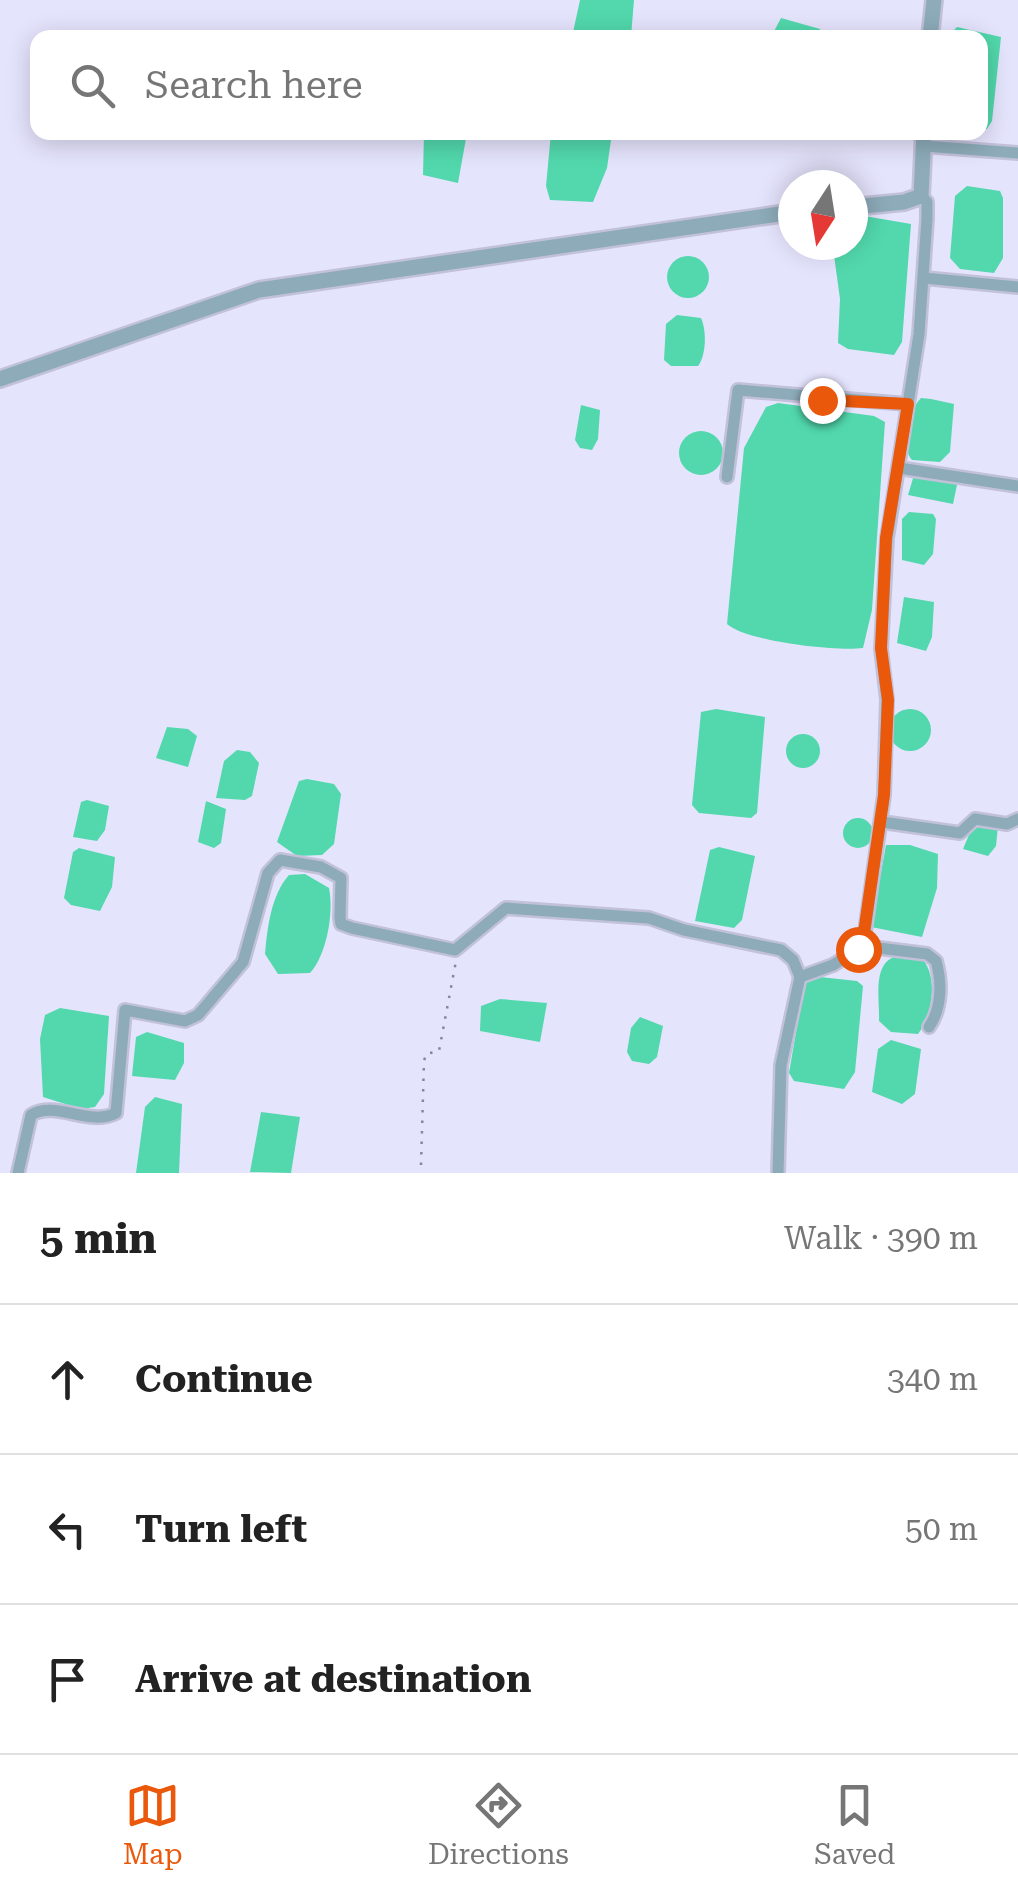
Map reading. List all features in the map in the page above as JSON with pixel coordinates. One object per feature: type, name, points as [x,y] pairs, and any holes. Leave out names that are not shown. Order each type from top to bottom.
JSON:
[{"type":"street","points":[[931,30],[934,0]]},
{"type":"street","points":[[862,946],[882,822],[888,700],[882,608],[886,538],[924,278],[927,202],[921,196],[924,140]]},
{"type":"street","points":[[930,140],[1018,154]]},
{"type":"street","points":[[868,206],[921,196]]},
{"type":"street","points":[[0,379],[259,290],[778,214]]},
{"type":"street","points":[[924,278],[1018,287]]},
{"type":"street","points":[[727,477],[738,390],[908,404]]},
{"type":"street","points":[[898,468],[1018,486]]},
{"type":"street","points":[[882,822],[960,834],[975,819],[1007,824],[1018,819]]},
{"type":"street","points":[[18,1173],[31,1116],[40,1110],[100,1118],[116,1113],[125,1010],[185,1021],[198,1015],[236,970],[252,943],[274,862],[321,867],[340,878],[340,918],[346,926],[456,950],[496,913],[525,906],[649,918],[684,930],[756,942],[786,952],[800,976],[781,1065],[778,1173]]},
{"type":"street","points":[[800,976],[833,966],[862,946],[927,954],[936,961],[939,1001],[929,1027]]},
{"type":"path","points":[[421,1165],[424,1061],[426,1054],[439,1051],[456,950]]},
{"type":"shaded area","points":[[580,0],[634,0],[632,30],[574,30]]},
{"type":"shaded area","points":[[781,18],[820,29],[820,30],[775,30]]},
{"type":"shaded area","points":[[988,34],[1001,37],[992,121],[988,127]]},
{"type":"shaded area","points":[[424,140],[466,140],[458,183],[423,175]]},
{"type":"shaded area","points":[[550,140],[611,140],[607,168],[593,202],[550,200],[546,186]]},
{"type":"shaded area","points":[[967,186],[1000,191],[1003,198],[1003,258],[994,273],[960,269],[950,258],[955,196]]},
{"type":"shaded area","points":[[868,217],[911,224],[902,342],[894,355],[848,349],[838,343],[840,299],[835,260],[868,260]]},
{"type":"shaded area","points":[[688,256],[703,262],[709,277],[703,292],[688,298],[673,292],[667,277],[673,262]]},
{"type":"shaded area","points":[[677,315],[701,318],[705,343],[698,366],[671,366],[664,360],[666,324]]},
{"type":"shaded area","points":[[921,398],[954,404],[950,452],[940,462],[912,460],[906,438],[910,419]]},
{"type":"shaded area","points":[[778,403],[874,416],[885,422],[872,610],[863,648],[792,644],[752,635],[727,624],[744,448],[766,407]]},
{"type":"shaded area","points":[[581,405],[600,410],[598,439],[592,450],[580,448],[575,440]]},
{"type":"shaded area","points":[[701,431],[717,437],[723,453],[717,469],[701,475],[685,469],[679,453],[685,437]]},
{"type":"shaded area","points":[[914,475],[958,480],[953,504],[908,495]]},
{"type":"shaded area","points":[[909,512],[933,514],[936,519],[933,554],[924,565],[902,560],[902,519]]},
{"type":"shaded area","points":[[904,597],[934,602],[932,637],[926,651],[897,643]]},
{"type":"shaded area","points":[[716,709],[765,717],[757,813],[751,818],[699,813],[692,805],[701,712]]},
{"type":"shaded area","points":[[910,709],[925,715],[931,730],[925,745],[910,751],[895,745],[889,730],[895,715]]},
{"type":"shaded area","points":[[167,727],[188,729],[197,736],[188,767],[156,758]]},
{"type":"shaded area","points":[[803,734],[815,739],[820,751],[815,763],[803,768],[791,763],[786,751],[791,739]]},
{"type":"shaded area","points":[[237,750],[250,752],[259,763],[252,796],[245,800],[216,798],[224,761]]},
{"type":"shaded area","points":[[299,781],[334,784],[341,794],[334,844],[322,855],[297,856],[277,842]]},
{"type":"shaded area","points":[[206,801],[226,809],[221,843],[214,848],[198,842]]},
{"type":"shaded area","points":[[81,802],[109,806],[105,830],[97,841],[73,837]]},
{"type":"shaded area","points":[[858,818],[872,827],[873,833],[864,847],[858,848],[844,839],[843,833],[852,819]]},
{"type":"shaded area","points":[[974,823],[998,826],[996,846],[988,856],[963,849]]},
{"type":"shaded area","points":[[886,845],[910,845],[938,854],[937,888],[922,937],[871,927]]},
{"type":"shaded area","points":[[719,847],[755,856],[742,920],[734,928],[695,921],[710,850]]},
{"type":"shaded area","points":[[79,848],[115,857],[112,887],[100,911],[71,905],[64,898],[73,852]]},
{"type":"shaded area","points":[[305,874],[329,888],[330,920],[325,944],[310,973],[278,974],[265,954],[271,913],[289,875]]},
{"type":"shaded area","points":[[899,956],[924,961],[931,978],[930,1008],[918,1034],[891,1032],[879,1021],[881,973],[890,959]]},
{"type":"shaded area","points":[[810,978],[857,981],[863,986],[855,1072],[844,1089],[794,1081],[789,1073],[804,986]]},
{"type":"shaded area","points":[[500,999],[547,1003],[540,1042],[480,1031],[481,1006]]},
{"type":"shaded area","points":[[60,1008],[109,1016],[104,1094],[95,1107],[81,1109],[43,1097],[40,1039],[45,1015]]},
{"type":"shaded area","points":[[640,1017],[663,1026],[657,1057],[649,1064],[632,1061],[627,1052],[631,1028]]},
{"type":"shaded area","points":[[147,1032],[184,1043],[184,1063],[175,1080],[132,1076],[136,1037]]},
{"type":"shaded area","points":[[891,1040],[921,1049],[915,1094],[902,1104],[872,1092],[878,1049]]},
{"type":"shaded area","points":[[155,1097],[182,1104],[179,1173],[136,1173],[145,1107]]},
{"type":"shaded area","points":[[261,1112],[300,1117],[291,1173],[250,1172]]},
{"type":"route","points":[[822,400],[908,404],[886,538],[881,648],[888,700],[882,822],[862,946],[858,949]]}]
